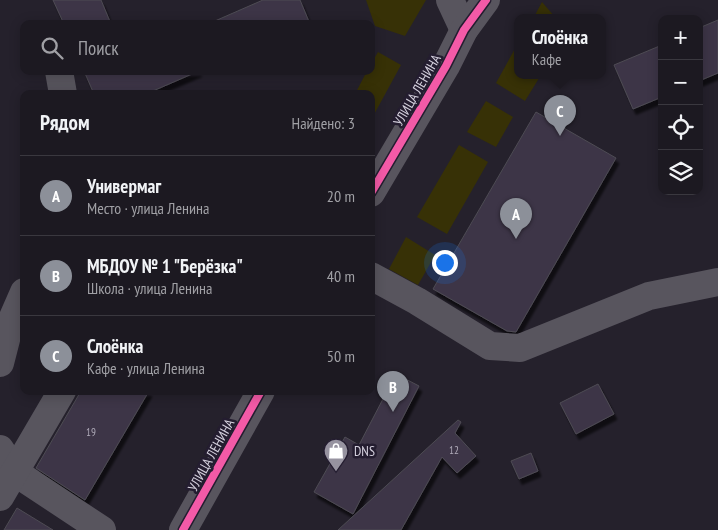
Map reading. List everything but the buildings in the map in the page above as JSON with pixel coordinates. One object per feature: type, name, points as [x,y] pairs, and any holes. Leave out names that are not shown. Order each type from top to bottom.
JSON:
[{"type":"street","points":[[450,0],[464,30]]},
{"type":"street","name":"УЛИЦА ЛЕНИНА","points":[[464,30],[468,0]]},
{"type":"street","name":"УЛИЦА ЛЕНИНА","points":[[375,186],[446,66],[464,30],[486,0]]},
{"type":"street","points":[[60,75],[62,90]]},
{"type":"street","points":[[375,278],[490,346],[520,348],[650,296],[718,282]]},
{"type":"street","points":[[0,363],[10,324],[20,301]]},
{"type":"street","points":[[0,497],[16,473],[60,395]]},
{"type":"street","name":"УЛИЦА ЛЕНИНА","points":[[183,530],[259,395]]},
{"type":"street","points":[[0,449],[16,473],[102,530]]},
{"type":"shaded area","points":[[366,0],[426,0],[405,36],[375,26],[375,20],[373,20]]},
{"type":"shaded area","points":[[542,2],[552,14],[536,14]]},
{"type":"shaded area","points":[[514,50],[514,79],[539,79],[525,101],[496,83]]},
{"type":"shaded area","points":[[378,52],[401,65],[375,113],[375,90],[357,90],[365,75],[375,75],[375,57]]},
{"type":"shaded area","points":[[486,101],[513,117],[496,147],[467,132]]},
{"type":"shaded area","points":[[459,145],[488,162],[447,234],[417,217]]},
{"type":"shaded area","points":[[406,237],[435,255],[418,285],[389,269]]},
{"type":"cycle path","points":[[375,186],[446,66],[464,30],[486,0]]},
{"type":"cycle path","points":[[183,530],[259,395]]},
{"type":"place","name":"Слоёнка","points":[[560,136]]},
{"type":"place","name":"Универмаг","points":[[516,239]]},
{"type":"place","name":"МБДОУ № 1 \"Берёзка\"","points":[[393,412]]},
{"type":"place","name":"DNS","points":[[336,472]]}]
